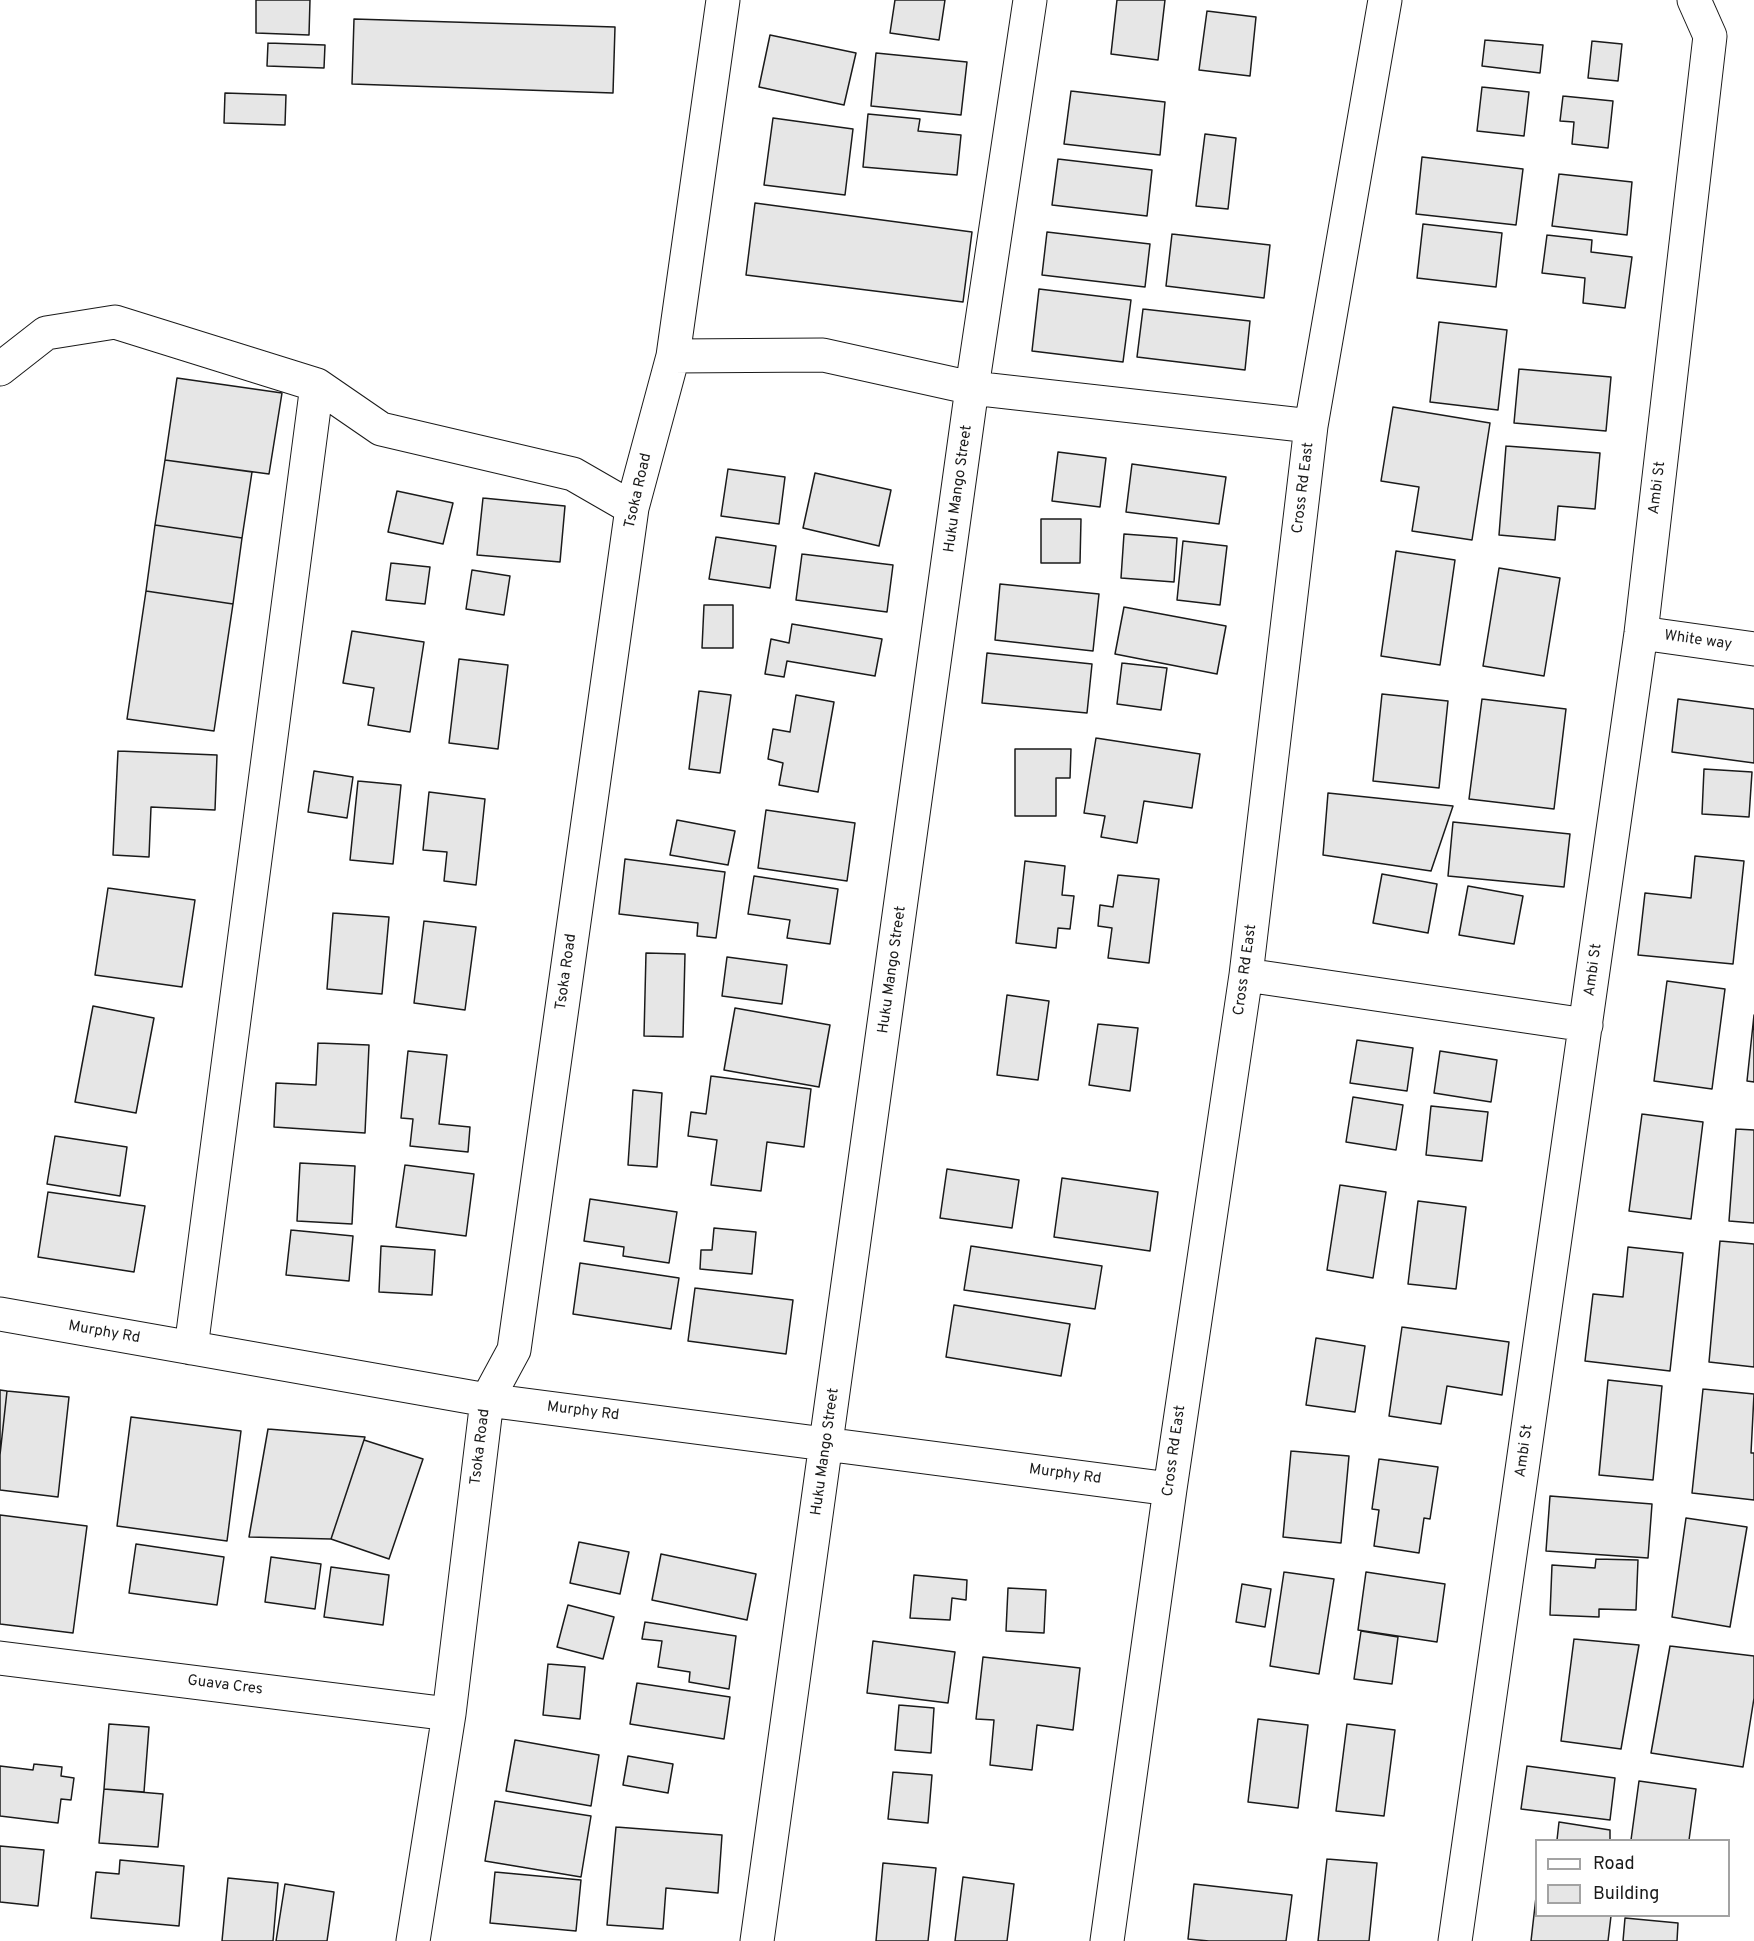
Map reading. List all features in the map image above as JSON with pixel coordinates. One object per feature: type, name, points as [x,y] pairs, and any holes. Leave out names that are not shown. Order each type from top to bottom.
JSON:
[{"type":"street","name":"Tsoka Road","points":[[413,1941],[450,1714],[487,1400],[514,1350],[632,508],[673,356],[723,0]]},
{"type":"street","name":"Huku Mango Street","points":[[758,1941],[972,388],[1030,0]]},
{"type":"street","name":"Cross Rd East","points":[[1107,1941],[1170,1489],[1246,975],[1311,426],[1385,0]]},
{"type":"street","name":"Ambi St","points":[[1455,1941],[1641,633],[1710,36],[1694,0]]},
{"type":"street","points":[[0,369],[46,333],[115,322],[317,385],[381,429],[573,474],[632,508]]},
{"type":"street","points":[[673,356],[824,355],[972,388],[1311,426]]},
{"type":"street","points":[[191,1348],[317,385]]},
{"type":"street","name":"White way","points":[[1641,633],[1754,649]]},
{"type":"street","points":[[1246,975],[1586,1025]]},
{"type":"street","name":"Murphy Rd","points":[[0,1314],[487,1400],[1170,1489]]},
{"type":"street","name":"Guava Cres","points":[[0,1658],[450,1714]]},
{"type":"building","points":[[256,0],[310,0],[309,35],[256,33]]},
{"type":"building","points":[[895,0],[945,0],[939,40],[890,33]]},
{"type":"building","points":[[1117,0],[1165,0],[1158,60],[1111,54]]},
{"type":"building","points":[[1207,11],[1256,17],[1250,76],[1199,70]]},
{"type":"building","points":[[354,19],[615,27],[613,93],[352,84]]},
{"type":"building","points":[[770,35],[856,53],[844,105],[759,87]]},
{"type":"building","points":[[1485,40],[1543,45],[1540,73],[1482,66]]},
{"type":"building","points":[[1592,41],[1622,44],[1618,81],[1588,78]]},
{"type":"building","points":[[268,43],[325,45],[324,68],[267,66]]},
{"type":"building","points":[[876,53],[967,62],[961,115],[871,106]]},
{"type":"building","points":[[1482,87],[1529,92],[1524,136],[1477,131]]},
{"type":"building","points":[[1071,91],[1165,102],[1160,155],[1064,144]]},
{"type":"building","points":[[225,93],[286,95],[285,125],[224,123]]},
{"type":"building","points":[[1563,96],[1613,101],[1608,148],[1572,144],[1574,122],[1560,121]]},
{"type":"building","points":[[868,114],[920,119],[918,131],[961,135],[957,175],[863,167]]},
{"type":"building","points":[[773,118],[853,129],[845,195],[764,185]]},
{"type":"building","points":[[1205,134],[1236,138],[1228,209],[1196,206]]},
{"type":"building","points":[[1422,157],[1523,169],[1516,225],[1416,214]]},
{"type":"building","points":[[1058,159],[1152,170],[1147,216],[1052,205]]},
{"type":"building","points":[[1559,174],[1632,182],[1627,235],[1552,226]]},
{"type":"building","points":[[755,203],[972,232],[963,302],[746,275]]},
{"type":"building","points":[[1423,224],[1502,233],[1496,287],[1417,278]]},
{"type":"building","points":[[1047,232],[1150,244],[1145,287],[1042,275]]},
{"type":"building","points":[[1172,234],[1270,245],[1264,298],[1166,286]]},
{"type":"building","points":[[1547,235],[1592,240],[1591,252],[1632,257],[1625,308],[1583,303],[1585,278],[1542,273]]},
{"type":"building","points":[[1039,289],[1131,300],[1123,362],[1032,351]]},
{"type":"building","points":[[1143,309],[1250,321],[1245,370],[1137,357]]},
{"type":"building","points":[[1439,322],[1507,330],[1498,410],[1430,402]]},
{"type":"building","points":[[1519,369],[1611,377],[1606,431],[1514,423]]},
{"type":"building","points":[[177,378],[282,393],[269,474],[165,460]]},
{"type":"building","points":[[1393,407],[1490,423],[1472,540],[1412,531],[1419,487],[1381,481]]},
{"type":"building","points":[[1506,446],[1600,453],[1595,509],[1558,506],[1555,540],[1499,535]]},
{"type":"building","points":[[1058,452],[1106,458],[1100,507],[1052,501]]},
{"type":"building","points":[[165,460],[252,472],[242,538],[155,525]]},
{"type":"building","points":[[1132,464],[1226,477],[1219,524],[1126,512]]},
{"type":"building","points":[[728,469],[785,477],[779,524],[721,516]]},
{"type":"building","points":[[815,473],[891,490],[879,546],[803,528]]},
{"type":"building","points":[[397,491],[453,503],[443,544],[388,532]]},
{"type":"building","points":[[483,498],[565,506],[560,562],[477,555]]},
{"type":"building","points":[[1041,519],[1081,519],[1080,563],[1041,563]]},
{"type":"building","points":[[155,525],[242,538],[233,604],[146,591]]},
{"type":"building","points":[[1124,534],[1177,538],[1174,582],[1121,578]]},
{"type":"building","points":[[716,537],[776,546],[770,588],[709,579]]},
{"type":"building","points":[[1183,541],[1227,546],[1220,605],[1177,600]]},
{"type":"building","points":[[1396,551],[1455,560],[1440,665],[1381,656]]},
{"type":"building","points":[[802,554],[893,565],[887,612],[796,600]]},
{"type":"building","points":[[391,563],[430,567],[425,604],[386,600]]},
{"type":"building","points":[[1499,568],[1560,578],[1544,676],[1483,666]]},
{"type":"building","points":[[472,570],[510,576],[504,615],[466,609]]},
{"type":"building","points":[[1000,584],[1099,594],[1093,651],[995,640]]},
{"type":"building","points":[[146,591],[233,604],[214,731],[127,719]]},
{"type":"building","points":[[704,605],[733,605],[733,648],[702,648]]},
{"type":"building","points":[[1124,607],[1226,626],[1217,674],[1115,654]]},
{"type":"building","points":[[792,624],[882,639],[875,676],[787,661],[784,677],[765,674],[771,639],[789,643]]},
{"type":"building","points":[[352,631],[424,642],[410,732],[368,725],[374,688],[343,683]]},
{"type":"building","points":[[987,653],[1092,664],[1087,713],[982,703]]},
{"type":"building","points":[[459,659],[508,665],[498,749],[449,743]]},
{"type":"building","points":[[1122,663],[1167,668],[1161,710],[1117,704]]},
{"type":"building","points":[[699,691],[731,695],[720,773],[689,769]]},
{"type":"building","points":[[1382,694],[1448,701],[1439,788],[1373,781]]},
{"type":"building","points":[[796,695],[834,702],[818,792],[779,785],[783,763],[768,759],[773,729],[790,732]]},
{"type":"building","points":[[1482,699],[1566,709],[1554,809],[1469,799]]},
{"type":"building","points":[[1678,699],[1754,709],[1754,763],[1672,752]]},
{"type":"building","points":[[1096,738],[1200,754],[1192,808],[1144,801],[1137,843],[1101,837],[1105,816],[1084,813]]},
{"type":"building","points":[[1015,749],[1071,749],[1070,778],[1056,778],[1056,816],[1015,816]]},
{"type":"building","points":[[118,751],[217,755],[215,810],[151,807],[149,857],[113,855]]},
{"type":"building","points":[[1704,769],[1752,772],[1749,817],[1702,814]]},
{"type":"building","points":[[314,771],[353,777],[347,818],[308,812]]},
{"type":"building","points":[[358,781],[401,785],[393,864],[350,860]]},
{"type":"building","points":[[429,792],[485,799],[476,885],[444,881],[447,852],[423,850]]},
{"type":"building","points":[[1328,793],[1453,806],[1431,871],[1323,855]]},
{"type":"building","points":[[766,810],[855,823],[847,881],[758,868]]},
{"type":"building","points":[[677,820],[735,831],[728,865],[670,855]]},
{"type":"building","points":[[1453,822],[1570,834],[1564,887],[1448,876]]},
{"type":"building","points":[[1695,856],[1744,861],[1733,964],[1638,955],[1645,893],[1691,898]]},
{"type":"building","points":[[625,859],[725,872],[716,938],[697,936],[698,923],[619,914]]},
{"type":"building","points":[[1025,861],[1065,866],[1062,895],[1074,896],[1070,929],[1058,928],[1056,948],[1016,943]]},
{"type":"building","points":[[1382,874],[1437,884],[1428,933],[1373,923]]},
{"type":"building","points":[[1118,875],[1159,879],[1149,963],[1108,958],[1112,928],[1098,926],[1100,905],[1113,907]]},
{"type":"building","points":[[754,876],[838,889],[830,944],[787,938],[790,920],[748,914]]},
{"type":"building","points":[[1468,886],[1523,896],[1514,944],[1459,935]]},
{"type":"building","points":[[108,888],[195,900],[182,987],[95,975]]},
{"type":"building","points":[[333,913],[389,917],[382,994],[327,989]]},
{"type":"building","points":[[424,921],[476,927],[465,1010],[414,1003]]},
{"type":"building","points":[[646,953],[685,954],[683,1037],[644,1036]]},
{"type":"building","points":[[727,957],[787,965],[782,1004],[722,996]]},
{"type":"building","points":[[1667,981],[1725,989],[1712,1089],[1654,1081]]},
{"type":"building","points":[[1007,995],[1049,1001],[1038,1080],[997,1075]]},
{"type":"building","points":[[93,1006],[154,1018],[136,1113],[75,1102]]},
{"type":"building","points":[[735,1008],[830,1025],[819,1087],[724,1070]]},
{"type":"building","points":[[1754,1015],[1754,1082],[1747,1081]]},
{"type":"building","points":[[1098,1024],[1138,1028],[1130,1091],[1089,1085]]},
{"type":"building","points":[[1357,1040],[1413,1048],[1407,1091],[1350,1083]]},
{"type":"building","points":[[318,1043],[369,1045],[365,1133],[274,1127],[276,1083],[316,1085]]},
{"type":"building","points":[[408,1051],[447,1055],[439,1124],[470,1127],[468,1152],[410,1146],[413,1119],[401,1118]]},
{"type":"building","points":[[1440,1051],[1497,1060],[1491,1102],[1434,1093]]},
{"type":"building","points":[[711,1076],[811,1089],[804,1147],[767,1142],[761,1191],[711,1185],[717,1140],[688,1136],[691,1112],[706,1114]]},
{"type":"building","points":[[633,1090],[662,1093],[657,1167],[628,1165]]},
{"type":"building","points":[[1353,1097],[1403,1105],[1396,1150],[1346,1142]]},
{"type":"building","points":[[1431,1106],[1488,1112],[1482,1161],[1426,1155]]},
{"type":"building","points":[[1642,1114],[1703,1122],[1691,1219],[1629,1211]]},
{"type":"building","points":[[1736,1129],[1754,1130],[1754,1223],[1729,1221]]},
{"type":"building","points":[[55,1136],[127,1147],[120,1196],[47,1184]]},
{"type":"building","points":[[300,1163],[355,1166],[352,1224],[297,1221]]},
{"type":"building","points":[[405,1165],[474,1174],[466,1236],[396,1227]]},
{"type":"building","points":[[947,1169],[1019,1180],[1012,1228],[940,1218]]},
{"type":"building","points":[[1062,1178],[1158,1192],[1150,1251],[1054,1237]]},
{"type":"building","points":[[1340,1185],[1386,1192],[1373,1278],[1327,1270]]},
{"type":"building","points":[[48,1192],[145,1206],[134,1272],[38,1257]]},
{"type":"building","points":[[590,1199],[677,1212],[669,1263],[623,1256],[624,1247],[584,1241]]},
{"type":"building","points":[[1418,1201],[1466,1207],[1456,1289],[1408,1284]]},
{"type":"building","points":[[714,1228],[756,1232],[752,1274],[700,1269],[701,1250],[712,1250]]},
{"type":"building","points":[[291,1230],[353,1236],[349,1281],[286,1275]]},
{"type":"building","points":[[1720,1241],[1754,1244],[1754,1367],[1709,1362]]},
{"type":"building","points":[[381,1246],[435,1250],[432,1295],[379,1292]]},
{"type":"building","points":[[971,1246],[1102,1266],[1095,1309],[964,1290]]},
{"type":"building","points":[[1628,1247],[1683,1253],[1670,1371],[1585,1361],[1593,1294],[1623,1297]]},
{"type":"building","points":[[580,1263],[679,1278],[671,1329],[573,1314]]},
{"type":"building","points":[[695,1288],[793,1300],[786,1354],[688,1341]]},
{"type":"building","points":[[954,1305],[1070,1324],[1061,1376],[946,1357]]},
{"type":"building","points":[[1402,1327],[1509,1342],[1502,1395],[1447,1386],[1441,1424],[1389,1416]]},
{"type":"building","points":[[1316,1338],[1365,1346],[1355,1412],[1306,1405]]},
{"type":"building","points":[[1608,1380],[1662,1386],[1653,1480],[1599,1475]]},
{"type":"building","points":[[1703,1389],[1754,1394],[1751,1453],[1754,1453],[1754,1500],[1692,1493]]},
{"type":"building","points":[[0,1390],[7,1391],[0,1455]]},
{"type":"building","points":[[7,1391],[69,1397],[58,1497],[0,1490],[0,1455]]},
{"type":"building","points":[[131,1417],[241,1431],[227,1541],[117,1526]]},
{"type":"building","points":[[268,1429],[365,1437],[331,1539],[249,1537]]},
{"type":"building","points":[[364,1440],[423,1459],[389,1559],[331,1539]]},
{"type":"building","points":[[1291,1451],[1349,1456],[1341,1543],[1283,1537]]},
{"type":"building","points":[[1379,1459],[1438,1467],[1430,1519],[1424,1518],[1419,1553],[1374,1546],[1379,1510],[1372,1509]]},
{"type":"building","points":[[1550,1496],[1652,1504],[1648,1558],[1546,1551]]},
{"type":"building","points":[[0,1515],[87,1526],[73,1633],[0,1624]]},
{"type":"building","points":[[1686,1518],[1747,1527],[1730,1627],[1672,1617]]},
{"type":"building","points":[[579,1542],[629,1552],[620,1594],[570,1583]]},
{"type":"building","points":[[136,1544],[224,1557],[217,1605],[129,1593]]},
{"type":"building","points":[[661,1554],[756,1574],[747,1620],[652,1600]]},
{"type":"building","points":[[271,1557],[321,1564],[315,1609],[265,1602]]},
{"type":"building","points":[[1596,1559],[1638,1560],[1636,1610],[1599,1609],[1599,1617],[1550,1615],[1552,1565],[1595,1568]]},
{"type":"building","points":[[331,1567],[389,1575],[383,1625],[324,1617]]},
{"type":"building","points":[[1284,1572],[1334,1579],[1319,1674],[1270,1666]]},
{"type":"building","points":[[1366,1572],[1445,1584],[1437,1642],[1358,1630]]},
{"type":"building","points":[[914,1575],[967,1580],[966,1600],[952,1598],[950,1620],[910,1618]]},
{"type":"building","points":[[1242,1584],[1271,1589],[1265,1627],[1236,1622]]},
{"type":"building","points":[[1008,1588],[1046,1590],[1044,1633],[1006,1631]]},
{"type":"building","points":[[568,1605],[614,1617],[603,1659],[557,1647]]},
{"type":"building","points":[[645,1622],[736,1636],[729,1689],[689,1682],[690,1672],[658,1667],[662,1641],[642,1639]]},
{"type":"building","points":[[1361,1631],[1398,1637],[1392,1684],[1354,1679]]},
{"type":"building","points":[[1574,1639],[1639,1645],[1621,1749],[1561,1741]]},
{"type":"building","points":[[873,1641],[955,1652],[948,1703],[867,1693]]},
{"type":"building","points":[[1670,1646],[1754,1656],[1754,1698],[1743,1767],[1651,1753]]},
{"type":"building","points":[[983,1657],[1080,1668],[1073,1730],[1037,1725],[1032,1770],[990,1765],[994,1720],[976,1719]]},
{"type":"building","points":[[548,1664],[585,1667],[580,1719],[543,1715]]},
{"type":"building","points":[[637,1683],[730,1697],[724,1739],[630,1724]]},
{"type":"building","points":[[899,1705],[934,1708],[931,1753],[895,1750]]},
{"type":"building","points":[[1258,1719],[1308,1725],[1298,1808],[1248,1802]]},
{"type":"building","points":[[109,1724],[149,1727],[144,1792],[104,1789]]},
{"type":"building","points":[[1347,1724],[1395,1730],[1384,1816],[1336,1811]]},
{"type":"building","points":[[515,1740],[599,1755],[591,1806],[506,1791]]},
{"type":"building","points":[[628,1756],[673,1764],[668,1793],[623,1785]]},
{"type":"building","points":[[34,1764],[62,1767],[61,1776],[74,1778],[71,1800],[61,1799],[58,1823],[0,1816],[0,1766],[33,1770]]},
{"type":"building","points":[[1527,1766],[1615,1778],[1610,1820],[1521,1809]]},
{"type":"building","points":[[893,1772],[932,1775],[928,1823],[888,1819]]},
{"type":"building","points":[[1639,1781],[1696,1789],[1689,1839],[1631,1839]]},
{"type":"building","points":[[104,1789],[163,1794],[158,1847],[99,1843]]},
{"type":"building","points":[[495,1801],[591,1816],[581,1877],[485,1861]]},
{"type":"building","points":[[1559,1822],[1610,1830],[1610,1839],[1557,1839]]},
{"type":"building","points":[[616,1827],[722,1835],[718,1893],[666,1888],[663,1929],[607,1925]]},
{"type":"building","points":[[0,1846],[44,1850],[38,1906],[0,1902]]},
{"type":"building","points":[[1327,1859],[1377,1863],[1369,1941],[1318,1941]]},
{"type":"building","points":[[120,1860],[184,1866],[179,1926],[91,1918],[96,1872],[119,1874]]},
{"type":"building","points":[[883,1863],[936,1868],[928,1941],[876,1941]]},
{"type":"building","points":[[495,1872],[581,1880],[576,1931],[490,1923]]},
{"type":"building","points":[[963,1877],[1014,1884],[1007,1941],[955,1941]]},
{"type":"building","points":[[228,1878],[278,1883],[273,1941],[222,1941]]},
{"type":"building","points":[[285,1884],[334,1892],[327,1941],[276,1941]]},
{"type":"building","points":[[1194,1884],[1292,1895],[1286,1941],[1188,1939]]},
{"type":"building","points":[[1535,1906],[1535,1917],[1611,1917],[1608,1941],[1531,1941]]},
{"type":"building","points":[[1625,1918],[1678,1923],[1677,1941],[1623,1941]]}]
